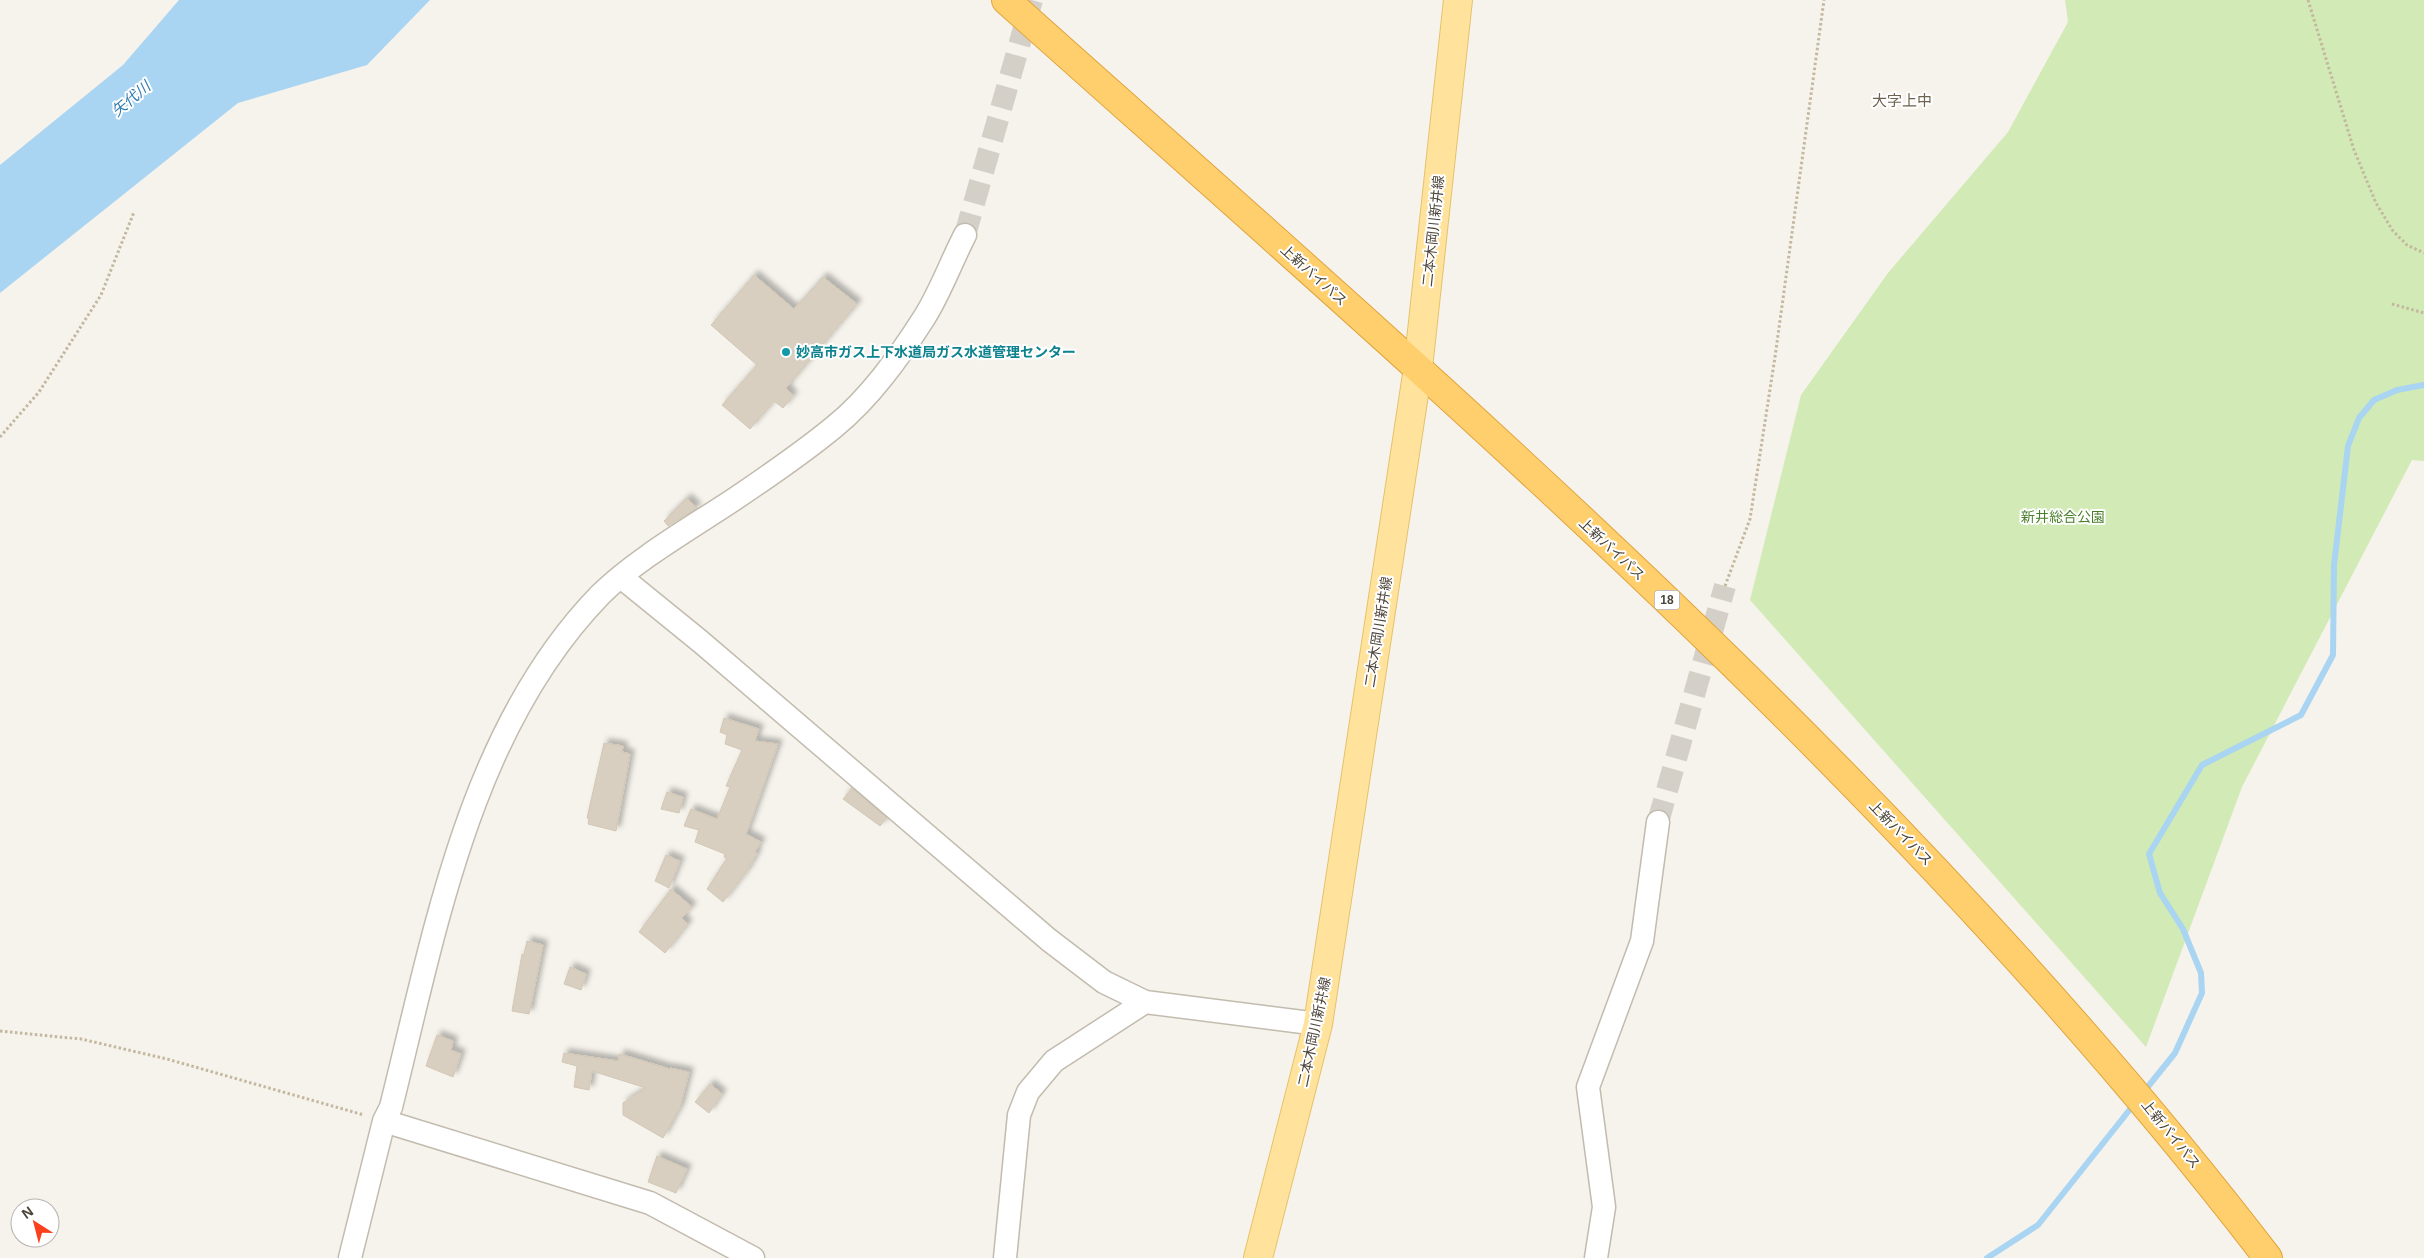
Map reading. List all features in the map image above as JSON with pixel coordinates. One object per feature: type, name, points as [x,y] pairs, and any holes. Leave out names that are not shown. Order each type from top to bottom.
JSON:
[{"type":"highway","name":"上新バイパス","points":[[1006,0],[1418,368],[1750,678],[1908,839],[2098,1047],[2152,1110],[2268,1258]]},
{"type":"main road","name":"二本木岡川新井線","points":[[1258,1258],[1318,1024],[1418,368],[1458,0]]},
{"type":"street","points":[[350,1258],[384,1121],[391,1107],[439,914],[480,788],[528,687],[565,634],[602,594],[621,578],[836,426],[876,385],[926,316],[964,235]]},
{"type":"street","points":[[621,578],[708,648],[1049,940],[1104,982],[1145,1002],[1318,1024]]},
{"type":"street","points":[[1596,1258],[1604,1207],[1588,1087],[1642,941],[1658,822]]},
{"type":"street","points":[[1005,1258],[1019,1115],[1028,1092],[1054,1061],[1145,1002]]},
{"type":"street","points":[[384,1121],[650,1203],[753,1258]]},
{"type":"path","points":[[1725,586],[1750,519],[1775,357],[1824,0]]},
{"type":"path","points":[[2308,0],[2354,150],[2376,203],[2393,232],[2407,245],[2424,253]]},
{"type":"path","points":[[0,438],[38,392],[101,296],[134,212]]},
{"type":"path","points":[[2392,304],[2424,313]]},
{"type":"path","points":[[0,1031],[81,1039],[168,1059],[384,1121]]},
{"type":"green space","name":"新井総合公園","points":[[2065,0],[2424,0],[2424,461],[2412,460],[2242,787],[2146,1047],[1750,600],[1801,395],[1888,273],[2008,132],[2068,22]]},
{"type":"water","name":"矢代川","points":[[179,0],[430,0],[367,65],[238,103],[0,293],[0,165],[123,65]]},
{"type":"building","points":[[754,275],[794,309],[823,277],[857,304],[786,388],[793,396],[783,408],[774,401],[750,429],[722,405],[757,365],[711,325]]},
{"type":"building","points":[[687,498],[697,508],[668,526],[664,521]]},
{"type":"building","points":[[724,718],[759,729],[755,741],[778,744],[746,834],[761,842],[747,871],[723,902],[707,889],[727,858],[724,857],[725,854],[695,842],[699,830],[684,826],[691,809],[717,819],[730,787],[726,786],[742,750],[725,744],[727,735],[720,732]]},
{"type":"building","points":[[604,743],[623,746],[622,752],[630,754],[616,831],[588,824],[589,819],[587,818]]},
{"type":"building","points":[[852,788],[887,818],[880,826],[843,799]]},
{"type":"building","points":[[667,792],[683,797],[679,813],[661,809]]},
{"type":"building","points":[[666,855],[680,861],[669,888],[655,881]]},
{"type":"building","points":[[671,889],[692,907],[682,918],[688,924],[665,953],[639,932]]},
{"type":"building","points":[[527,941],[543,945],[529,1014],[512,1011],[522,954],[524,955]]},
{"type":"building","points":[[570,967],[586,974],[581,990],[564,984]]},
{"type":"building","points":[[437,1035],[453,1041],[451,1050],[461,1054],[453,1077],[426,1066]]},
{"type":"building","points":[[564,1053],[618,1061],[620,1054],[670,1069],[689,1072],[680,1107],[663,1138],[623,1115],[623,1103],[646,1088],[592,1071],[589,1090],[574,1087],[577,1066],[562,1062]]},
{"type":"building","points":[[710,1084],[722,1094],[709,1113],[695,1102]]},
{"type":"building","points":[[657,1156],[687,1169],[676,1193],[648,1182]]},
{"type":"waterway","points":[[2142,1094],[2175,1053],[2202,993],[2201,973],[2183,929],[2160,893],[2149,854],[2202,765],[2301,715],[2333,655],[2334,565],[2348,446],[2359,418],[2374,400],[2397,390],[2424,385]]},
{"type":"waterway","points":[[1987,1258],[2038,1225],[2135,1103]]},
{"type":"tunnel","points":[[965,235],[1032,0]]},
{"type":"tunnel","points":[[1658,822],[1725,586]]},
{"type":"place","name":"妙高市ガス上下水道局ガス水道管理センター","points":[[786,352]]},
{"type":"district","name":"大字上中","points":[[1902,101]]}]
